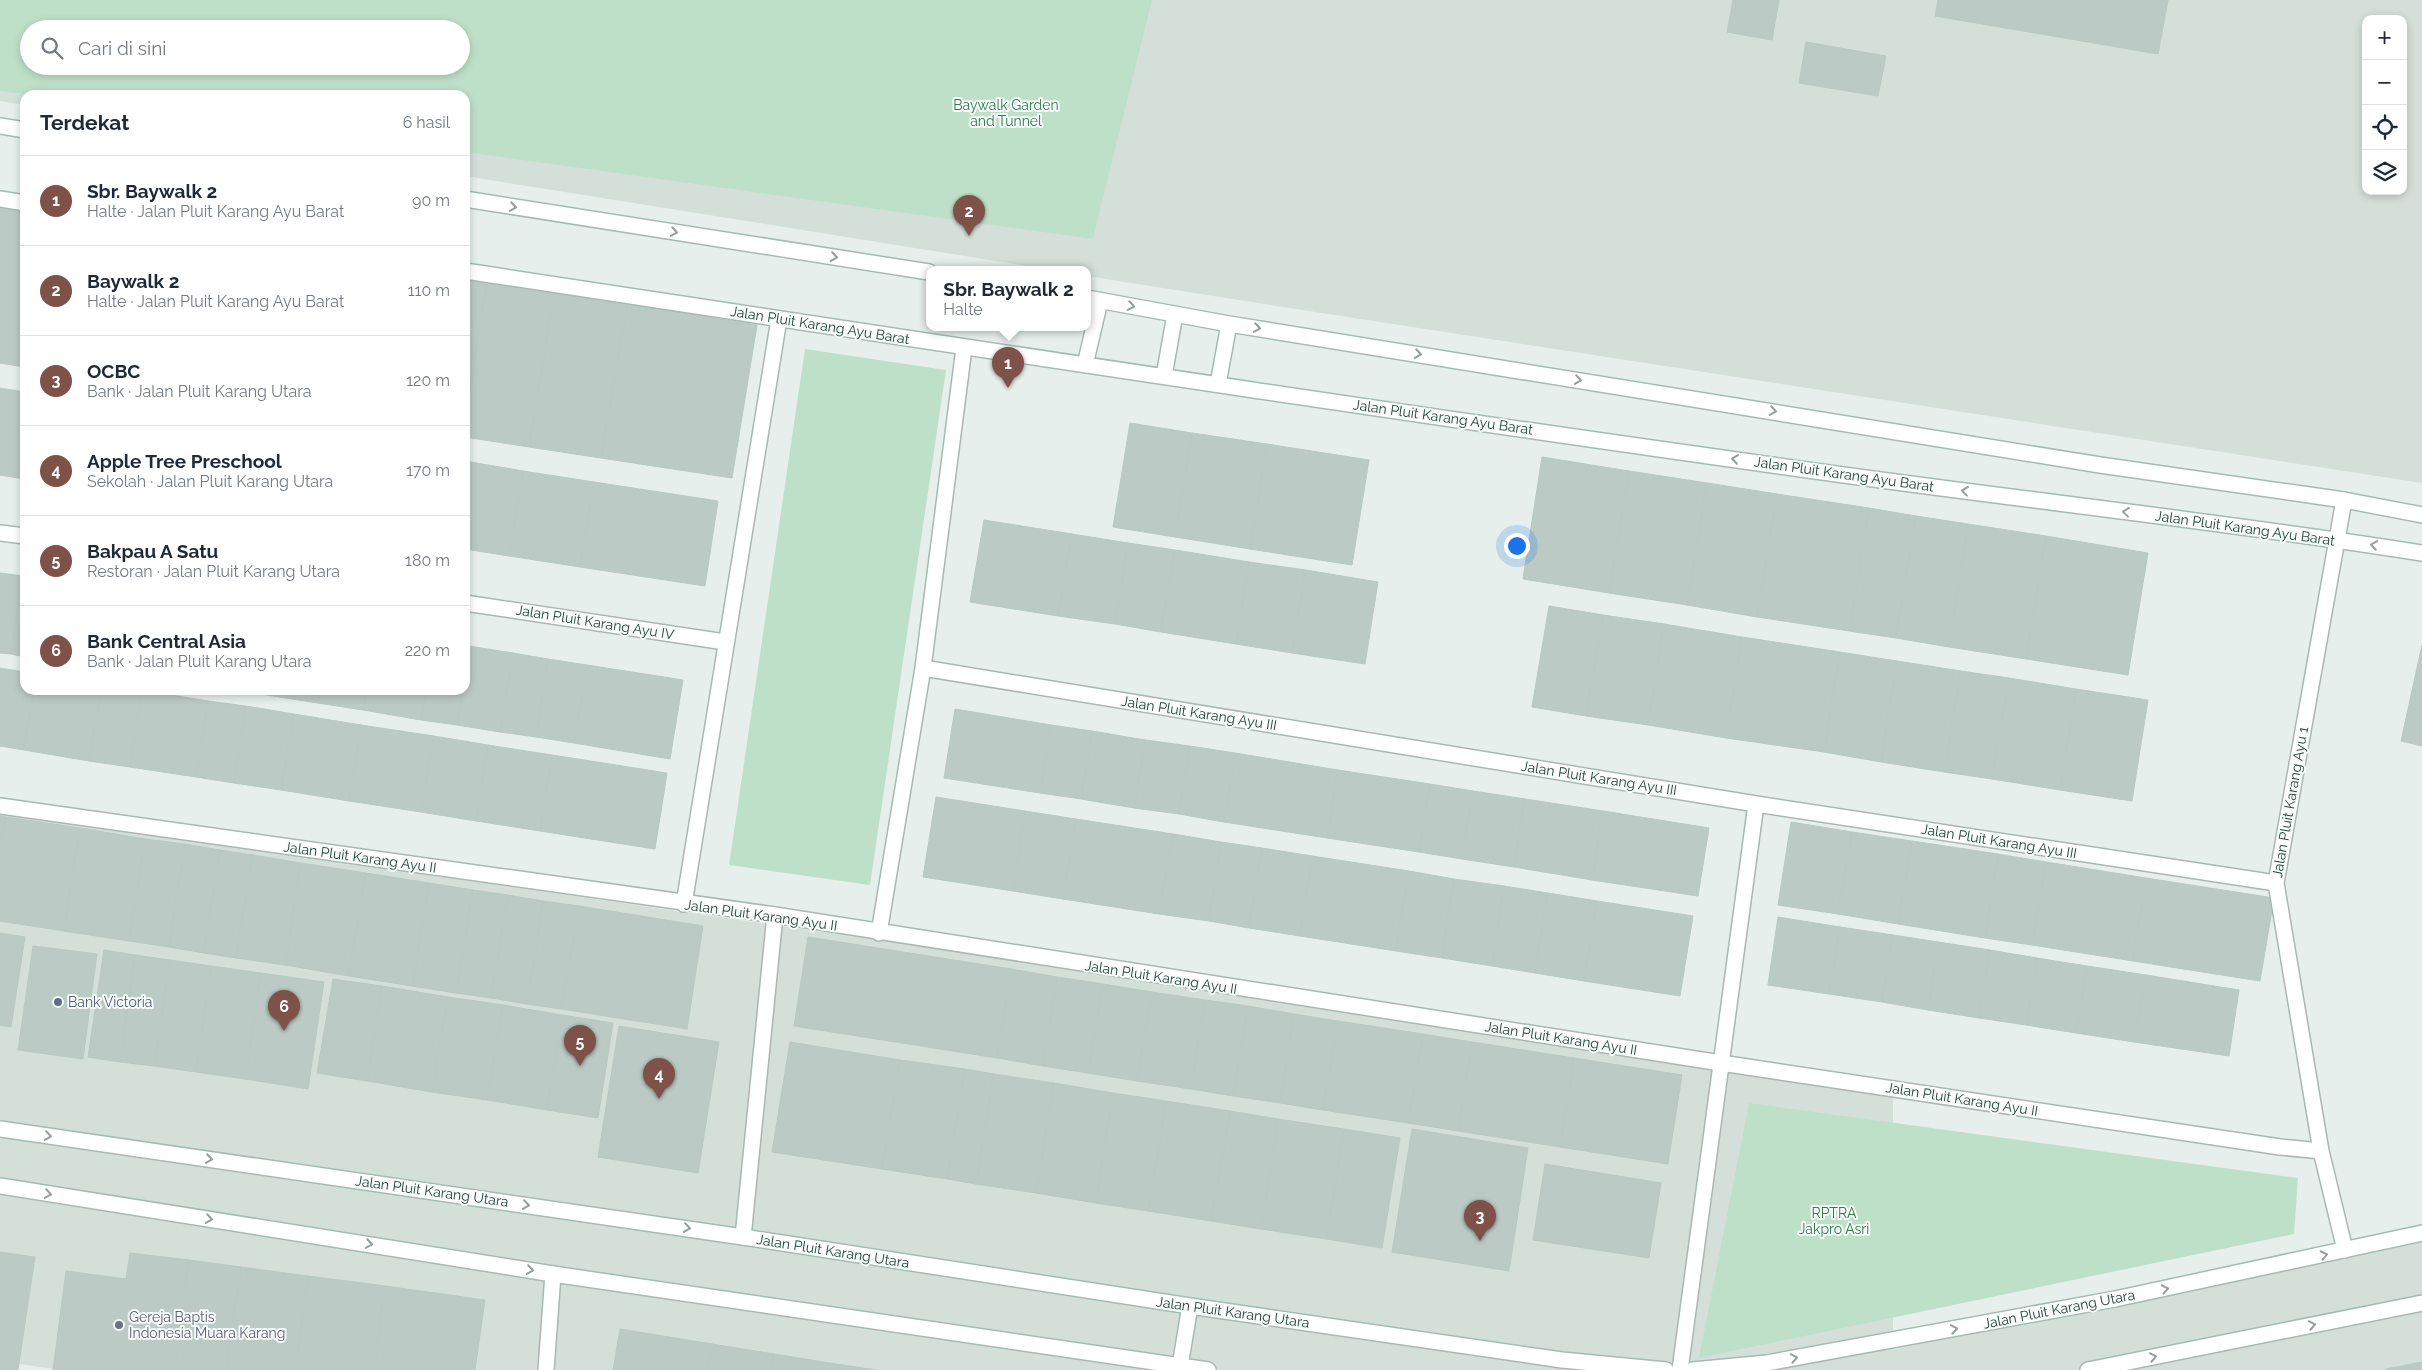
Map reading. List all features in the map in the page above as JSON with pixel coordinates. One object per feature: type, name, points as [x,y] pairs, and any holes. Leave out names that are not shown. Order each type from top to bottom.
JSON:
[{"type":"street","points":[[0,126],[20,129]]},
{"type":"street","points":[[0,199],[20,202]]},
{"type":"street","points":[[470,200],[926,272]]},
{"type":"street","name":"Jalan Pluit Karang Ayu Barat","points":[[470,272],[964,348],[1850,476],[2422,553]]},
{"type":"street","points":[[1091,321],[1094,299],[1229,324],[2100,465],[2344,500],[2422,515]]},
{"type":"street","points":[[1164,376],[1175,314]]},
{"type":"street","points":[[684,904],[779,318]]},
{"type":"street","points":[[1218,384],[1229,324]]},
{"type":"street","points":[[1085,365],[1090,331]]},
{"type":"street","points":[[879,933],[923,668],[964,348]]},
{"type":"street","name":"Jalan Pluit Karang Ayu 1","points":[[2344,500],[2276,883],[2321,1151],[2345,1250]]},
{"type":"street","points":[[0,533],[20,535]]},
{"type":"street","name":"Jalan Pluit Karang Ayu IV","points":[[470,604],[725,642]]},
{"type":"street","name":"Jalan Pluit Karang Ayu III","points":[[923,668],[1756,804],[2276,883]]},
{"type":"street","points":[[1680,1370],[1756,804]]},
{"type":"street","name":"Jalan Pluit Karang Ayu II","points":[[0,806],[775,916],[2280,1148],[2321,1151]]},
{"type":"street","points":[[743,1237],[775,916]]},
{"type":"street","name":"Jalan Pluit Karang Utara","points":[[1,1134],[743,1237],[1190,1306],[1562,1360],[1666,1370]]},
{"type":"street","points":[[0,1186],[553,1274],[1208,1370]]},
{"type":"street","name":"Jalan Pluit Karang Utara","points":[[1693,1370],[1767,1363],[2115,1300],[2422,1233]]},
{"type":"street","points":[[546,1370],[553,1274]]},
{"type":"street","points":[[2088,1370],[2422,1303]]},
{"type":"street","points":[[1180,1366],[1190,1306]]},
{"type":"shaded area","points":[[0,0],[2422,0],[2422,483],[1091,277],[1091,266],[1027,266],[470,177],[470,90],[20,90],[20,104],[0,101]]},
{"type":"shaded area","points":[[0,813],[1893,1087],[1893,1350],[2422,1228],[2422,1370],[61,1370],[0,1361]]},
{"type":"green space","name":"Baywalk Garden and Tunnel","points":[[0,0],[1152,0],[1093,239],[470,153],[470,90],[20,90],[20,93],[0,91]]},
{"type":"green space","points":[[805,349],[946,370],[870,885],[729,865]]},
{"type":"green space","name":"RPTRA Jakpro Asri","points":[[1749,1103],[2298,1178],[2294,1234],[1699,1358]]},
{"type":"building","points":[[1733,0],[1779,0],[1772,40],[1727,32]]},
{"type":"building","points":[[1938,0],[2168,0],[2158,54],[1935,16]]},
{"type":"building","points":[[1806,42],[1886,56],[1878,96],[1799,83]]},
{"type":"building","points":[[0,205],[20,208],[20,366],[0,363]]},
{"type":"building","points":[[470,279],[487,282],[470,389]]},
{"type":"building","points":[[487,282],[554,292],[529,447],[470,438],[470,389]]},
{"type":"building","points":[[554,292],[627,304],[601,458],[529,447]]},
{"type":"building","points":[[627,304],[757,325],[732,478],[601,458]]},
{"type":"building","points":[[0,388],[20,391],[20,478],[0,475]]},
{"type":"building","points":[[1130,423],[1192,433],[1175,537],[1113,527]]},
{"type":"building","points":[[1192,433],[1267,444],[1250,549],[1175,537]]},
{"type":"building","points":[[1267,444],[1369,460],[1352,565],[1250,549]]},
{"type":"building","points":[[1542,457],[1629,471],[1609,593],[1523,579]]},
{"type":"building","points":[[470,462],[523,471],[509,556],[470,550]]},
{"type":"building","points":[[523,471],[594,482],[580,567],[509,556]]},
{"type":"building","points":[[1629,471],[1707,483],[1687,605],[1609,593]]},
{"type":"building","points":[[594,482],[718,501],[705,586],[580,567]]},
{"type":"building","points":[[1707,483],[1777,494],[1757,617],[1687,605]]},
{"type":"building","points":[[1777,494],[1869,508],[1849,631],[1757,617]]},
{"type":"building","points":[[1869,508],[1916,516],[1896,638],[1849,631]]},
{"type":"building","points":[[1916,516],[1968,524],[1949,647],[1896,638]]},
{"type":"building","points":[[984,520],[1072,534],[1058,616],[970,602]]},
{"type":"building","points":[[1968,524],[2046,536],[2026,659],[1949,647]]},
{"type":"building","points":[[1072,534],[1128,543],[1115,624],[1058,616]]},
{"type":"building","points":[[2046,536],[2148,553],[2128,675],[2026,659]]},
{"type":"building","points":[[1128,543],[1175,550],[1161,632],[1115,624]]},
{"type":"building","points":[[1175,550],[1249,562],[1236,644],[1161,632]]},
{"type":"building","points":[[1249,562],[1306,570],[1292,653],[1236,644]]},
{"type":"building","points":[[1306,570],[1378,582],[1365,664],[1292,653]]},
{"type":"building","points":[[0,573],[20,576],[20,596],[11,654],[0,653]]},
{"type":"building","points":[[20,596],[20,656],[11,654]]},
{"type":"building","points":[[1549,606],[1603,615],[1586,716],[1532,707]]},
{"type":"building","points":[[1603,615],[1664,624],[1648,725],[1586,716]]},
{"type":"building","points":[[1664,624],[1742,637],[1726,738],[1648,725]]},
{"type":"building","points":[[1742,637],[1840,652],[1824,752],[1726,738]]},
{"type":"building","points":[[2422,645],[2422,746],[2401,741]]},
{"type":"building","points":[[470,646],[513,653],[500,732],[457,725],[461,695],[470,695]]},
{"type":"building","points":[[1840,652],[1897,661],[1881,762],[1824,752]]},
{"type":"building","points":[[513,653],[548,659],[536,737],[500,732]]},
{"type":"building","points":[[548,659],[587,665],[574,743],[536,737]]},
{"type":"building","points":[[1897,661],[1961,671],[1944,772],[1881,762]]},
{"type":"building","points":[[587,665],[683,680],[670,759],[574,743]]},
{"type":"building","points":[[0,668],[20,671],[20,695],[33,695],[24,750],[0,746]]},
{"type":"building","points":[[1961,671],[2009,678],[1992,779],[1944,772]]},
{"type":"building","points":[[2009,678],[2076,689],[2060,790],[1992,779]]},
{"type":"building","points":[[2076,689],[2148,700],[2132,801],[2060,790]]},
{"type":"building","points":[[33,695],[100,695],[89,761],[24,750]]},
{"type":"building","points":[[100,695],[141,695],[130,767],[89,761]]},
{"type":"building","points":[[141,695],[172,695],[208,701],[196,777],[130,767]]},
{"type":"building","points":[[279,695],[319,695],[318,703],[279,697]]},
{"type":"building","points":[[319,695],[366,695],[363,710],[318,703]]},
{"type":"building","points":[[366,695],[425,695],[421,720],[363,710]]},
{"type":"building","points":[[425,695],[461,695],[457,725],[421,720]]},
{"type":"building","points":[[208,701],[246,706],[234,783],[196,777]]},
{"type":"building","points":[[246,706],[294,714],[281,790],[234,783]]},
{"type":"building","points":[[955,709],[1051,725],[1040,793],[944,778]]},
{"type":"building","points":[[294,714],[361,725],[349,801],[281,790]]},
{"type":"building","points":[[361,725],[434,736],[421,812],[349,801]]},
{"type":"building","points":[[1051,725],[1092,731],[1081,799],[1040,793]]},
{"type":"building","points":[[1092,731],[1145,740],[1134,808],[1081,799]]},
{"type":"building","points":[[434,736],[488,745],[476,821],[421,812]]},
{"type":"building","points":[[1145,740],[1190,746],[1179,814],[1134,808]]},
{"type":"building","points":[[488,745],[552,755],[540,831],[476,821]]},
{"type":"building","points":[[1190,746],[1235,753],[1224,822],[1179,814]]},
{"type":"building","points":[[1235,753],[1338,770],[1327,838],[1224,822]]},
{"type":"building","points":[[552,755],[667,773],[655,849],[540,831]]},
{"type":"building","points":[[1338,770],[1430,784],[1419,852],[1327,838]]},
{"type":"building","points":[[1430,784],[1473,791],[1462,859],[1419,852]]},
{"type":"building","points":[[1473,791],[1525,799],[1514,867],[1462,859]]},
{"type":"building","points":[[936,797],[1025,811],[1013,891],[923,877]]},
{"type":"building","points":[[1525,799],[1603,811],[1592,880],[1514,867]]},
{"type":"building","points":[[1025,811],[1076,819],[1063,899],[1013,891]]},
{"type":"building","points":[[1603,811],[1709,828],[1698,896],[1592,880]]},
{"type":"building","points":[[0,816],[6,817],[0,852]]},
{"type":"building","points":[[6,817],[80,828],[64,931],[0,921],[0,852]]},
{"type":"building","points":[[1076,819],[1173,834],[1159,914],[1063,899]]},
{"type":"building","points":[[1791,822],[1852,832],[1838,914],[1778,905]]},
{"type":"building","points":[[80,828],[145,839],[129,941],[64,931]]},
{"type":"building","points":[[1852,832],[1912,841],[1898,924],[1838,914]]},
{"type":"building","points":[[1173,834],[1221,842],[1209,921],[1159,914]]},
{"type":"building","points":[[145,839],[185,844],[169,947],[129,941]]},
{"type":"building","points":[[1912,841],[1998,854],[1985,938],[1898,924]]},
{"type":"building","points":[[1221,842],[1262,848],[1249,928],[1209,921]]},
{"type":"building","points":[[185,844],[220,850],[204,953],[169,947]]},
{"type":"building","points":[[1262,848],[1312,856],[1300,936],[1249,928]]},
{"type":"building","points":[[220,850],[253,855],[236,958],[204,953]]},
{"type":"building","points":[[1998,854],[2046,862],[2032,945],[1985,938]]},
{"type":"building","points":[[253,855],[301,863],[285,965],[236,958]]},
{"type":"building","points":[[1312,856],[1409,871],[1396,951],[1300,936]]},
{"type":"building","points":[[2046,862],[2146,878],[2133,961],[2032,945]]},
{"type":"building","points":[[301,863],[366,873],[349,976],[285,965]]},
{"type":"building","points":[[1409,871],[1454,879],[1442,958],[1396,951]]},
{"type":"building","points":[[366,873],[429,883],[412,986],[349,976]]},
{"type":"building","points":[[2146,878],[2274,898],[2260,981],[2133,961]]},
{"type":"building","points":[[1454,879],[1504,886],[1492,966],[1442,958]]},
{"type":"building","points":[[429,883],[473,890],[456,993],[412,986]]},
{"type":"building","points":[[1504,886],[1548,893],[1535,973],[1492,966]]},
{"type":"building","points":[[473,890],[508,895],[491,998],[456,993]]},
{"type":"building","points":[[1548,893],[1597,901],[1584,981],[1535,973]]},
{"type":"building","points":[[508,895],[543,901],[527,1004],[491,998]]},
{"type":"building","points":[[543,901],[579,906],[561,1009],[527,1004]]},
{"type":"building","points":[[1597,901],[1693,916],[1680,996],[1584,981]]},
{"type":"building","points":[[579,906],[703,926],[687,1029],[561,1009]]},
{"type":"building","points":[[1778,917],[1840,927],[1829,994],[1768,985]]},
{"type":"building","points":[[1840,927],[1893,935],[1882,1002],[1829,994]]},
{"type":"building","points":[[0,933],[25,937],[11,1027],[0,1025]]},
{"type":"building","points":[[1893,935],[1938,942],[1928,1010],[1882,1002]]},
{"type":"building","points":[[808,937],[1011,969],[997,1058],[794,1026]]},
{"type":"building","points":[[1938,942],[1990,950],[1979,1018],[1928,1010]]},
{"type":"building","name":"Bank Victoria","points":[[33,946],[97,954],[83,1059],[18,1050]]},
{"type":"building","points":[[104,950],[135,955],[120,1062],[88,1057]]},
{"type":"building","points":[[1990,950],[2037,958],[2026,1025],[1979,1018]]},
{"type":"building","points":[[135,955],[170,960],[154,1066],[120,1062]]},
{"type":"building","points":[[2037,958],[2087,966],[2076,1033],[2026,1025]]},
{"type":"building","points":[[170,960],[211,966],[196,1072],[154,1066]]},
{"type":"building","points":[[211,966],[261,973],[245,1079],[196,1072]]},
{"type":"building","points":[[2087,966],[2146,975],[2134,1042],[2076,1033]]},
{"type":"building","points":[[1011,969],[1057,977],[1043,1066],[997,1058]]},
{"type":"building","points":[[261,973],[324,982],[308,1089],[245,1079]]},
{"type":"building","points":[[2146,975],[2239,990],[2229,1056],[2134,1042]]},
{"type":"building","points":[[1057,977],[1103,984],[1088,1073],[1043,1066]]},
{"type":"building","points":[[333,979],[382,986],[367,1081],[317,1073]]},
{"type":"building","points":[[1103,984],[1152,992],[1137,1081],[1088,1073]]},
{"type":"building","points":[[382,986],[448,997],[432,1092],[367,1081]]},
{"type":"building","points":[[1152,992],[1205,1000],[1191,1089],[1137,1081]]},
{"type":"building","points":[[448,997],[503,1005],[487,1100],[432,1092]]},
{"type":"building","points":[[1205,1000],[1248,1006],[1233,1096],[1191,1089]]},
{"type":"building","points":[[503,1005],[562,1015],[547,1110],[487,1100]]},
{"type":"building","points":[[1248,1006],[1294,1014],[1280,1103],[1233,1096]]},
{"type":"building","points":[[1294,1014],[1338,1021],[1323,1110],[1280,1103]]},
{"type":"building","points":[[562,1015],[613,1023],[598,1118],[547,1110]]},
{"type":"building","points":[[1338,1021],[1423,1034],[1408,1123],[1323,1110]]},
{"type":"building","points":[[619,1026],[719,1042],[698,1173],[598,1157]]},
{"type":"building","points":[[1423,1034],[1472,1042],[1458,1131],[1408,1123]]},
{"type":"building","points":[[790,1042],[900,1060],[882,1169],[772,1152]]},
{"type":"building","points":[[1472,1042],[1574,1058],[1560,1147],[1458,1131]]},
{"type":"building","points":[[1574,1058],[1682,1075],[1668,1164],[1560,1147]]},
{"type":"building","points":[[900,1060],[965,1069],[947,1179],[882,1169]]},
{"type":"building","points":[[965,1069],[994,1074],[976,1184],[947,1179]]},
{"type":"building","points":[[994,1074],[1054,1083],[1036,1193],[976,1184]]},
{"type":"building","points":[[1054,1083],[1113,1093],[1096,1203],[1036,1193]]},
{"type":"building","points":[[1113,1093],[1166,1101],[1148,1211],[1096,1203]]},
{"type":"building","points":[[1166,1101],[1230,1111],[1211,1221],[1148,1211]]},
{"type":"building","points":[[1230,1111],[1278,1119],[1261,1229],[1211,1221]]},
{"type":"building","points":[[1278,1119],[1344,1129],[1326,1239],[1261,1229]]},
{"type":"building","points":[[1344,1129],[1400,1138],[1382,1248],[1326,1239]]},
{"type":"building","points":[[1412,1129],[1528,1148],[1509,1271],[1392,1252]]},
{"type":"building","points":[[1545,1164],[1661,1183],[1649,1258],[1533,1240]]},
{"type":"building","points":[[0,1252],[35,1257],[18,1370],[0,1370]]},
{"type":"building","name":"Gereja Baptis Indonesia Muara Karang","points":[[130,1253],[189,1260],[174,1370],[53,1370],[66,1271],[126,1279]]},
{"type":"building","points":[[189,1260],[241,1267],[226,1370],[174,1370]]},
{"type":"building","points":[[241,1267],[308,1276],[295,1370],[226,1370]]},
{"type":"building","points":[[308,1276],[385,1286],[374,1370],[295,1370]]},
{"type":"building","points":[[385,1286],[485,1300],[475,1370],[374,1370]]},
{"type":"building","points":[[620,1329],[712,1344],[708,1370],[613,1370]]},
{"type":"building","points":[[712,1344],[774,1354],[771,1370],[708,1370]]},
{"type":"building","points":[[774,1354],[836,1364],[835,1370],[771,1370]]},
{"type":"building","points":[[2422,1362],[2422,1370],[2386,1370],[2386,1369]]},
{"type":"building","points":[[836,1364],[876,1370],[835,1370]]},
{"type":"place","name":"Baywalk 2","points":[[969,236]]},
{"type":"place","name":"Sbr. Baywalk 2","points":[[1008,388]]},
{"type":"place","name":"Bank Victoria","points":[[58,1002]]},
{"type":"place","name":"Bank Central Asia","points":[[284,1031]]},
{"type":"place","name":"Bakpau A Satu","points":[[580,1066]]},
{"type":"place","name":"Apple Tree Preschool","points":[[659,1099]]},
{"type":"place","name":"OCBC","points":[[1480,1241]]},
{"type":"place","name":"Gereja Baptis Indonesia Muara Karang","points":[[119,1325]]}]
